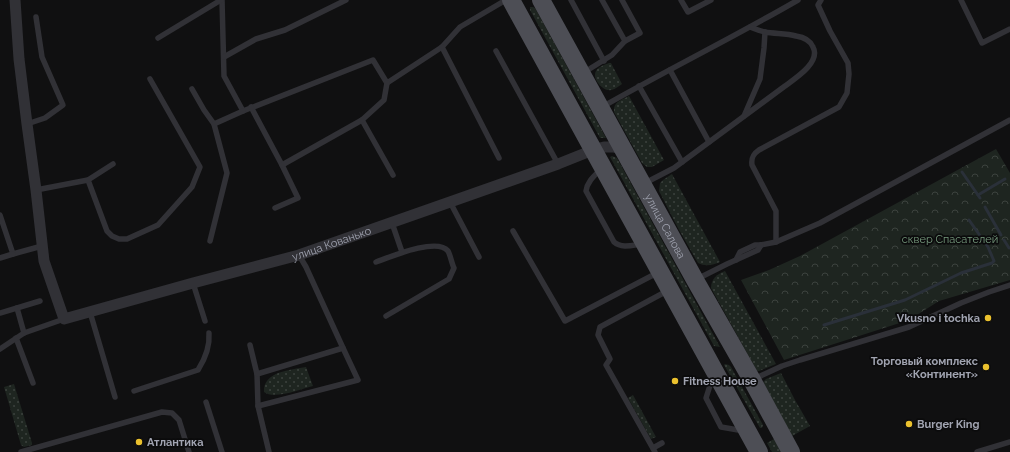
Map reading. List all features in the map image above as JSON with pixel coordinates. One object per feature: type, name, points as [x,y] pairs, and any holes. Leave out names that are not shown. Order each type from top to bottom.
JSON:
[{"type":"main road","points":[[511,0],[759,452]]},
{"type":"main road","name":"улица Салова","points":[[541,0],[791,452]]},
{"type":"main road","points":[[712,367],[734,349]]},
{"type":"main road","points":[[748,433],[762,435],[771,431],[775,423]]},
{"type":"street","points":[[15,0],[27,124],[44,261],[64,319]]},
{"type":"street","name":"улица Кованько","points":[[64,319],[193,282],[299,255],[558,164],[593,150],[604,147],[614,147],[624,150]]},
{"type":"lane","points":[[158,38],[221,0],[224,76],[243,111]]},
{"type":"lane","points":[[224,57],[256,39],[285,30],[346,0]]},
{"type":"lane","points":[[387,83],[442,47],[460,27],[506,0]]},
{"type":"lane","points":[[571,0],[604,60]]},
{"type":"lane","points":[[602,0],[625,41]]},
{"type":"lane","points":[[681,0],[688,12],[711,0]]},
{"type":"lane","points":[[601,108],[798,0]]},
{"type":"lane","points":[[776,242],[776,211],[752,166],[752,156],[755,152],[839,107],[847,93],[849,74],[848,63],[830,31],[818,5],[821,0]]},
{"type":"lane","points":[[960,0],[982,43],[1010,30]]},
{"type":"lane","points":[[582,74],[612,55],[625,41],[640,33],[624,1]]},
{"type":"lane","points":[[27,124],[45,118],[63,105],[42,58],[36,17]]},
{"type":"lane","points":[[642,185],[674,168],[802,73],[815,58],[816,53],[814,48],[810,42],[804,38],[795,35],[765,32],[750,27]]},
{"type":"lane","points":[[744,116],[760,79],[765,32]]},
{"type":"lane","points":[[442,47],[499,158]]},
{"type":"lane","points":[[496,51],[558,164]]},
{"type":"lane","points":[[214,124],[243,111],[373,60],[387,83],[384,100],[362,120],[282,165]]},
{"type":"lane","points":[[670,70],[709,142]]},
{"type":"lane","points":[[88,180],[107,231],[112,236],[119,239],[127,239],[158,225],[192,187],[200,167],[150,79]]},
{"type":"lane","points":[[639,86],[682,162]]},
{"type":"lane","points":[[192,90],[214,124],[227,173],[210,241]]},
{"type":"lane","points":[[251,108],[298,198],[275,208]]},
{"type":"lane","points":[[362,120],[393,176]]},
{"type":"lane","points":[[695,280],[758,250],[761,245],[776,242],[820,223],[1010,120]]},
{"type":"lane","points":[[36,190],[88,180],[112,164]]},
{"type":"lane","points":[[602,167],[590,180],[586,191],[614,242],[618,246],[644,244]]},
{"type":"lane","points":[[450,202],[479,257]]},
{"type":"lane","points":[[0,215],[13,254]]},
{"type":"lane","points":[[392,223],[402,252]]},
{"type":"lane","points":[[513,231],[565,321],[659,272]]},
{"type":"lane","points":[[0,258],[42,246]]},
{"type":"lane","points":[[376,262],[402,252],[428,246],[440,246],[448,251],[454,268],[449,278],[386,316]]},
{"type":"lane","points":[[258,406],[358,380],[306,267],[299,255]]},
{"type":"lane","points":[[193,282],[205,320]]},
{"type":"lane","points":[[752,380],[782,366],[909,327],[961,303],[1010,285]]},
{"type":"lane","points":[[662,443],[654,450],[606,365],[610,358],[598,335],[600,327],[669,290]]},
{"type":"lane","points":[[0,313],[40,301]]},
{"type":"lane","points":[[18,308],[24,333]]},
{"type":"lane","points":[[90,312],[115,397]]},
{"type":"lane","points":[[0,349],[24,333],[64,319]]},
{"type":"lane","points":[[134,391],[198,370],[204,361],[209,333]]},
{"type":"lane","points":[[16,338],[33,383]]},
{"type":"lane","points":[[250,346],[258,374],[258,406],[270,452]]},
{"type":"lane","points":[[258,374],[343,348]]},
{"type":"lane","points":[[206,402],[222,452]]},
{"type":"lane","points":[[21,452],[50,442],[162,412],[172,414],[179,420],[189,452]]},
{"type":"lane","points":[[977,452],[1010,442]]},
{"type":"lane","points":[[999,445],[1001,452]]},
{"type":"green space","points":[[530,7],[535,8],[606,138],[600,138],[530,10]]},
{"type":"green space","points":[[611,63],[622,84],[610,90],[605,89],[600,85],[595,77],[598,68]]},
{"type":"green space","points":[[629,96],[664,160],[652,167],[647,167],[642,163],[614,112],[616,104],[620,100]]},
{"type":"green space","name":"cквер Спасателей","points":[[996,149],[1010,173],[1010,280],[939,301],[909,320],[784,360],[741,280],[769,270],[800,256]]},
{"type":"green space","points":[[612,156],[617,158],[720,347],[714,346],[610,157]]},
{"type":"green space","points":[[672,174],[720,262],[709,265],[698,263],[678,228],[659,191],[660,183]]},
{"type":"green space","points":[[725,271],[776,364],[757,371],[711,288],[715,277]]},
{"type":"green space","points":[[725,364],[731,367],[763,425],[762,428],[760,428],[724,365]]},
{"type":"green space","points":[[306,367],[313,386],[274,395],[264,392],[265,385],[273,376],[286,371]]},
{"type":"green space","points":[[781,373],[810,426],[792,436],[763,382],[766,379]]},
{"type":"green space","points":[[14,384],[32,443],[32,445],[24,447],[21,445],[4,387]]},
{"type":"green space","points":[[633,395],[656,437],[651,439],[628,398]]},
{"type":"green space","points":[[774,439],[781,452],[772,452],[767,443]]},
{"type":"waterway","points":[[962,172],[980,198]]},
{"type":"waterway","points":[[978,195],[1005,179]]},
{"type":"waterway","points":[[985,207],[1001,235]]},
{"type":"waterway","points":[[824,325],[905,300],[961,273],[992,263],[994,261],[988,247],[969,220]]},
{"type":"waterway","points":[[1004,240],[1009,248]]},
{"type":"place","name":"Vkusno i tochka","points":[[988,318]]},
{"type":"place","name":"Торговый комплекс «Континент»","points":[[986,367]]},
{"type":"place","name":"Fitness House","points":[[675,381]]},
{"type":"place","name":"Burger King","points":[[909,424]]},
{"type":"place","name":"Атлантика","points":[[139,442]]}]
